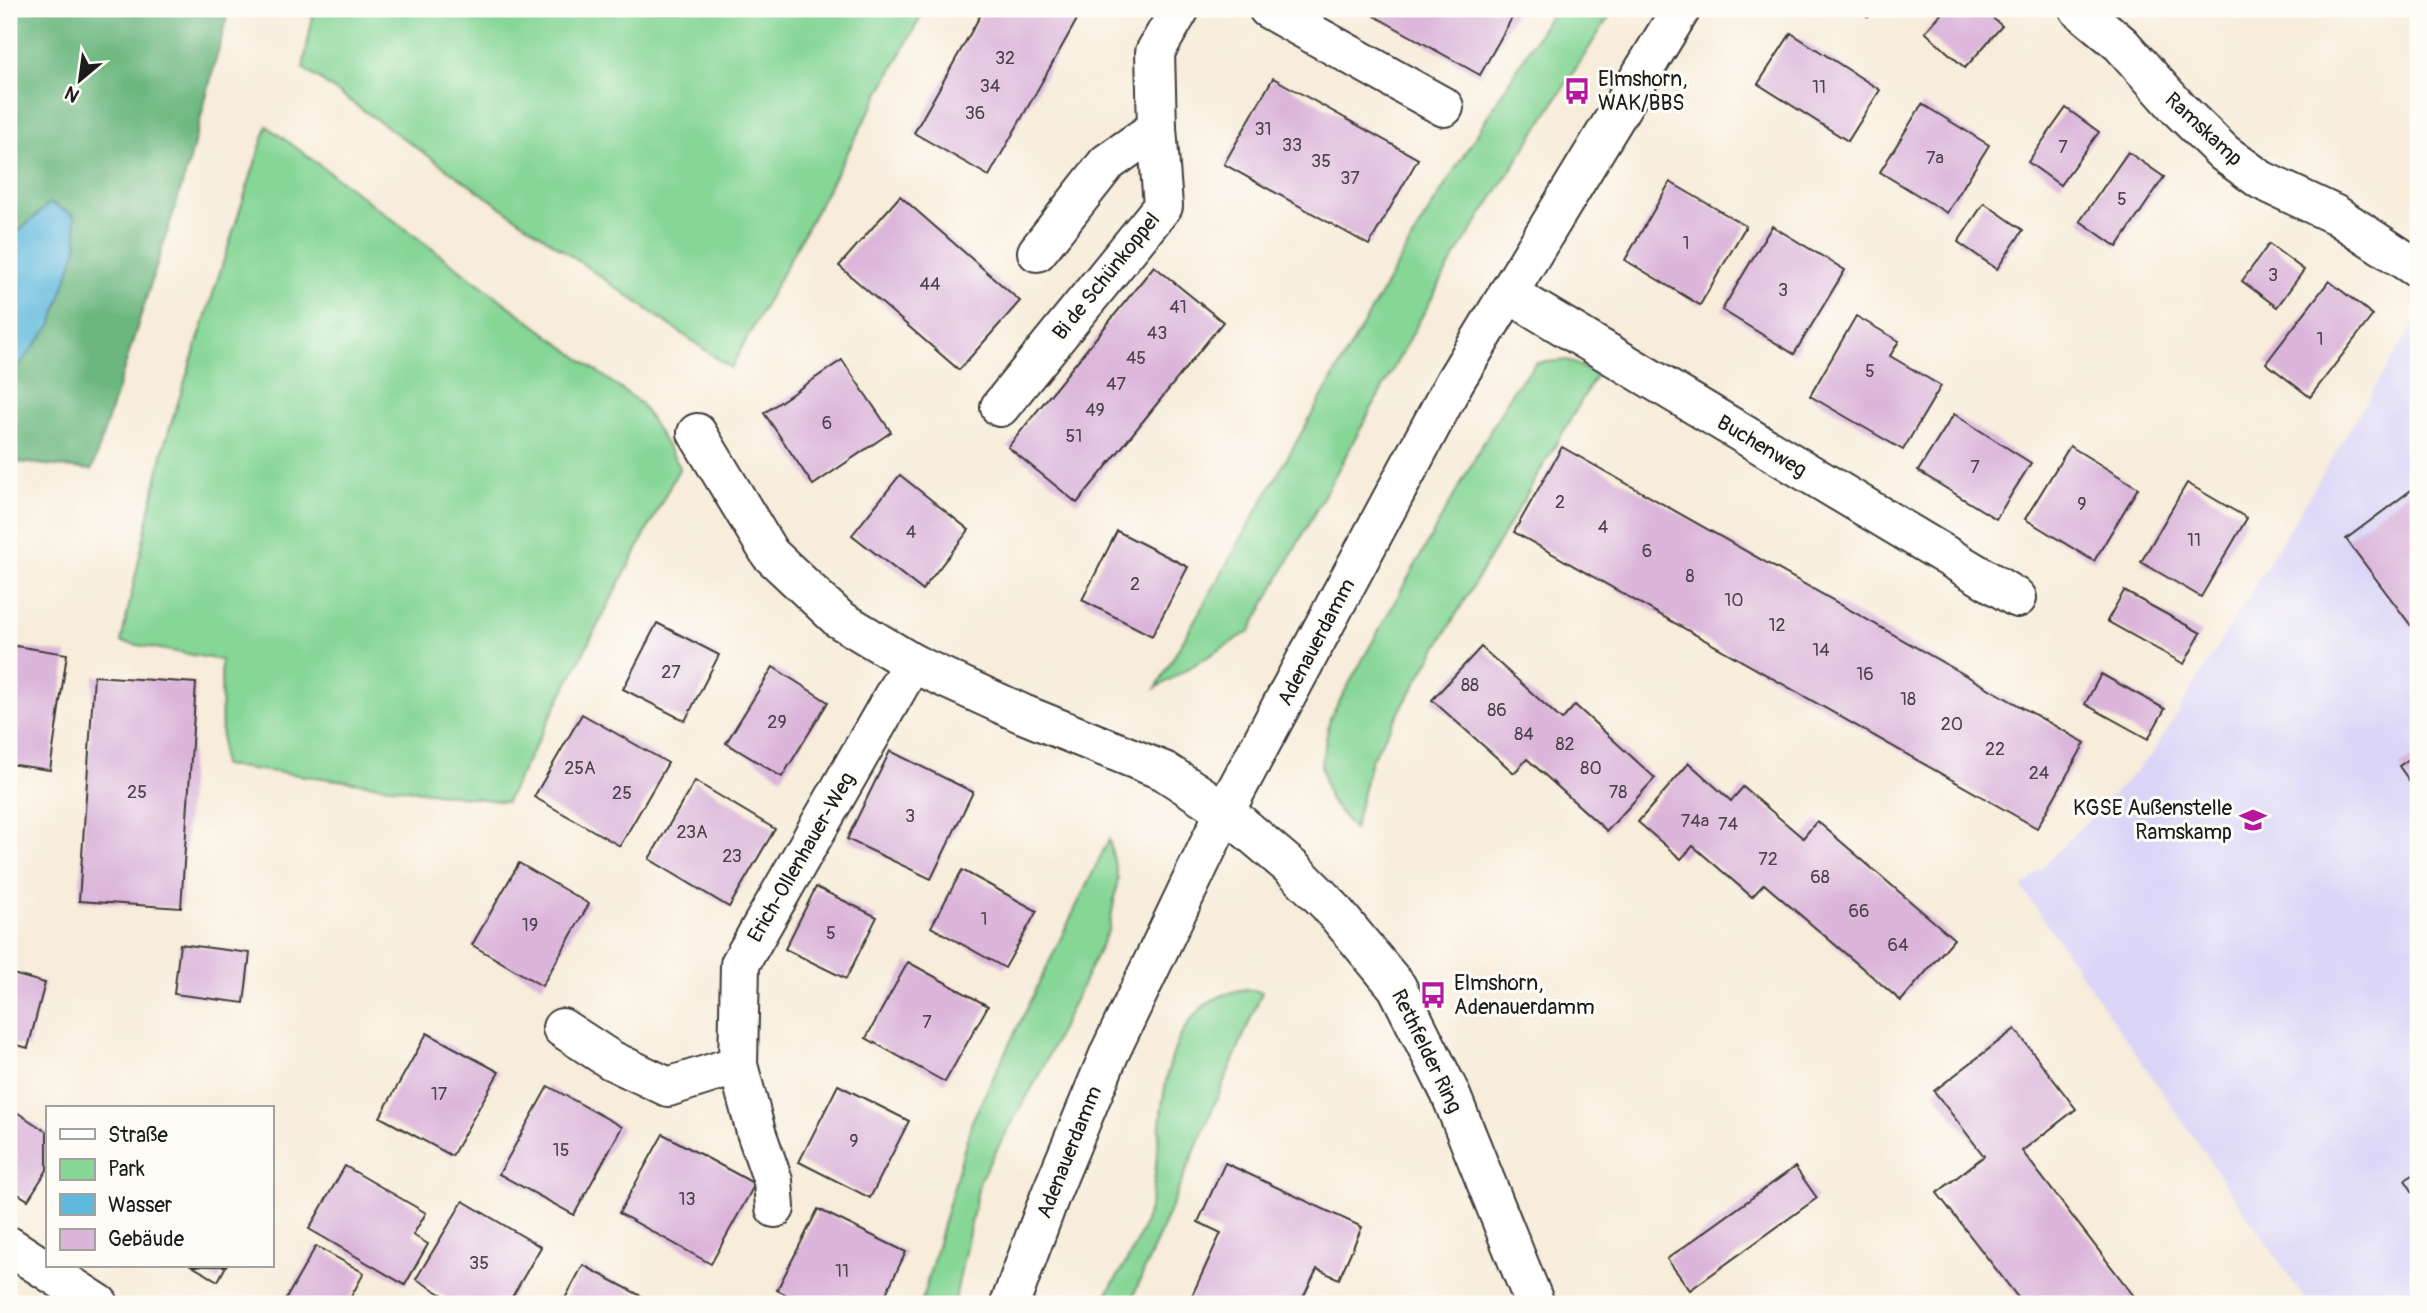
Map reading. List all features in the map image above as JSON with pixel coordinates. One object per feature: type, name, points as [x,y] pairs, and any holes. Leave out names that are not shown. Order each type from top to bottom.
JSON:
[{"type":"street","name":"Bi de Schünkoppel","points":[[1000,407],[1163,206],[1155,52],[1180,9]]},
{"type":"street","points":[[1268,9],[1444,107]]},
{"type":"street","name":"Adenauerdamm","points":[[1010,1304],[1050,1196],[1110,1052],[1225,811],[1455,380],[1681,9]]},
{"type":"street","name":"Ramskamp","points":[[2079,9],[2121,44],[2179,109],[2224,153],[2261,180],[2336,215],[2418,269]]},
{"type":"street","points":[[1037,252],[1107,163],[1157,128]]},
{"type":"street","name":"Buchenweg","points":[[1508,293],[2017,598]]},
{"type":"street","points":[[696,433],[770,554],[839,619],[912,663],[1023,714],[1164,771],[1225,811]]},
{"type":"street","name":"Erich-Ollenhauer-Weg","points":[[775,1208],[773,1181],[756,1132],[738,1065],[740,964],[912,663]]},
{"type":"street","name":"Rethfelder Ring","points":[[1225,811],[1292,868],[1329,905],[1397,987],[1450,1093],[1535,1304]]},
{"type":"street","points":[[562,1028],[611,1060],[668,1087],[738,1065]]},
{"type":"street","points":[[9,1246],[99,1304]]},
{"type":"shaded area","name":"KGSE Außenstelle Ramskamp","points":[[2418,317],[2418,1304],[2308,1304],[2022,888],[2153,753]]},
{"type":"green space","points":[[9,9],[229,9],[189,163],[92,470],[9,461],[9,371],[17,368],[18,232],[9,246]]},
{"type":"green space","points":[[314,9],[925,9],[731,368],[303,68]]},
{"type":"green space","points":[[1554,9],[1614,9],[1451,263],[1250,631],[1156,688],[1412,239]]},
{"type":"green space","points":[[267,126],[641,404],[680,467],[506,802],[222,765],[221,660],[121,642],[164,446]]},
{"type":"green space","points":[[1567,360],[1597,374],[1371,760],[1354,829],[1330,801],[1321,767],[1330,718],[1513,390],[1536,363]]},
{"type":"green space","points":[[1109,839],[1118,879],[1109,929],[1038,1077],[980,1179],[954,1304],[921,1304],[972,1121]]},
{"type":"green space","points":[[1246,989],[1262,992],[1130,1304],[1099,1304],[1129,1257],[1146,1219],[1155,1176],[1167,1075],[1177,1045],[1192,1019],[1214,999]]},
{"type":"water","points":[[50,203],[74,215],[78,244],[52,324],[17,368],[9,371],[9,246],[18,232]]},
{"type":"building","points":[[984,9],[1083,9],[989,176],[914,133]]},
{"type":"building","points":[[1362,9],[1517,9],[1480,75]]},
{"type":"building","points":[[1857,9],[1874,9],[1868,17]]},
{"type":"building","points":[[1936,9],[1982,9],[2002,26],[1965,68],[1925,32],[1941,14]]},
{"type":"building","points":[[1791,33],[1880,90],[1848,141],[1758,84]]},
{"type":"building","points":[[1273,78],[1418,159],[1369,245],[1224,164]]},
{"type":"building","points":[[1922,104],[1989,145],[1947,213],[1880,172]]},
{"type":"building","points":[[2066,108],[2099,132],[2060,185],[2028,162]]},
{"type":"building","points":[[2128,152],[2164,177],[2117,247],[2080,221]]},
{"type":"building","points":[[1670,182],[1746,226],[1700,305],[1625,260]]},
{"type":"building","points":[[900,196],[1020,301],[959,370],[839,266]]},
{"type":"building","points":[[1984,203],[2023,230],[1997,269],[1958,242]]},
{"type":"building","points":[[1772,226],[1845,270],[1794,354],[1722,310]]},
{"type":"building","points":[[2269,244],[2304,270],[2277,307],[2242,281]]},
{"type":"building","points":[[1154,266],[1223,322],[1077,503],[1008,447]]},
{"type":"building","points":[[2329,281],[2373,315],[2310,397],[2266,363]]},
{"type":"building","points":[[1856,316],[1899,341],[1890,356],[1941,386],[1903,450],[1810,396]]},
{"type":"building","points":[[842,360],[891,432],[813,485],[764,413]]},
{"type":"building","points":[[1954,414],[2031,463],[1996,519],[1918,471]]},
{"type":"building","points":[[2070,446],[2138,488],[2094,561],[2025,519]]},
{"type":"building","points":[[1562,447],[2085,743],[2037,828],[1514,532]]},
{"type":"building","points":[[900,475],[969,530],[922,590],[852,535]]},
{"type":"building","points":[[2187,483],[2247,518],[2201,597],[2141,562]]},
{"type":"building","points":[[2418,485],[2418,635],[2346,539]]},
{"type":"building","points":[[1117,531],[1188,567],[1152,636],[1082,600]]},
{"type":"building","points":[[2124,591],[2201,633],[2184,664],[2107,621]]},
{"type":"building","points":[[657,623],[719,655],[685,721],[623,689]]},
{"type":"building","points":[[9,645],[67,654],[50,770],[9,764]]},
{"type":"building","points":[[1481,647],[1562,720],[1575,705],[1655,778],[1607,831],[1527,759],[1514,773],[1432,700]]},
{"type":"building","points":[[773,667],[828,702],[782,777],[726,743]]},
{"type":"building","points":[[2101,674],[2165,709],[2148,739],[2085,704]]},
{"type":"building","points":[[94,676],[196,683],[181,908],[79,901]]},
{"type":"building","points":[[582,714],[668,763],[620,846],[534,797]]},
{"type":"building","points":[[890,751],[973,792],[931,879],[847,839]]},
{"type":"building","points":[[2418,753],[2418,793],[2399,766]]},
{"type":"building","points":[[1689,763],[1731,801],[1743,787],[1803,838],[1817,821],[1954,939],[1901,1001],[1764,884],[1752,897],[1693,846],[1681,859],[1638,822]]},
{"type":"building","points":[[695,781],[775,829],[729,907],[649,859]]},
{"type":"building","points":[[519,863],[589,904],[542,986],[472,945]]},
{"type":"building","points":[[962,870],[1037,911],[1005,968],[931,927]]},
{"type":"building","points":[[816,887],[877,917],[846,979],[785,949]]},
{"type":"building","points":[[180,944],[250,953],[244,1003],[174,994]]},
{"type":"building","points":[[908,962],[988,1006],[945,1082],[866,1038]]},
{"type":"building","points":[[9,973],[45,983],[28,1048],[9,1043]]},
{"type":"building","points":[[2015,1029],[2076,1109],[2022,1151],[2140,1304],[2023,1304],[1937,1193],[1984,1156],[1934,1091]]},
{"type":"building","points":[[427,1033],[499,1072],[452,1156],[380,1117]]},
{"type":"building","points":[[838,1085],[909,1121],[870,1198],[799,1162]]},
{"type":"building","points":[[548,1086],[622,1127],[574,1215],[499,1174]]},
{"type":"building","points":[[9,1107],[46,1131],[46,1172],[28,1200],[9,1188]]},
{"type":"building","points":[[663,1134],[755,1184],[711,1264],[619,1213]]},
{"type":"building","points":[[1225,1163],[1362,1227],[1339,1279],[1317,1269],[1300,1304],[1188,1304],[1221,1233],[1198,1222]]},
{"type":"building","points":[[345,1166],[426,1213],[413,1235],[428,1244],[405,1285],[309,1229]]},
{"type":"building","points":[[1795,1167],[1817,1198],[1690,1290],[1667,1259]]},
{"type":"building","points":[[2418,1172],[2418,1200],[2405,1180]]},
{"type":"building","points":[[463,1201],[541,1247],[508,1304],[458,1304],[416,1279]]},
{"type":"building","points":[[818,1209],[906,1252],[881,1304],[805,1304],[777,1290]]},
{"type":"building","points":[[316,1246],[364,1273],[347,1304],[283,1304]]},
{"type":"building","points":[[583,1265],[656,1304],[562,1304]]},
{"type":"building","points":[[195,1268],[225,1268],[218,1281]]},
{"type":"building","points":[[1166,1298],[1179,1304],[1163,1304]]},
{"type":"place","name":"Elmshorn, WAK/BBS","points":[[1577,91]]},
{"type":"place","name":"KGSE Außenstelle Ramskamp","points":[[2253,820]]},
{"type":"place","name":"Elmshorn, Adenauerdamm","points":[[1433,995]]}]
